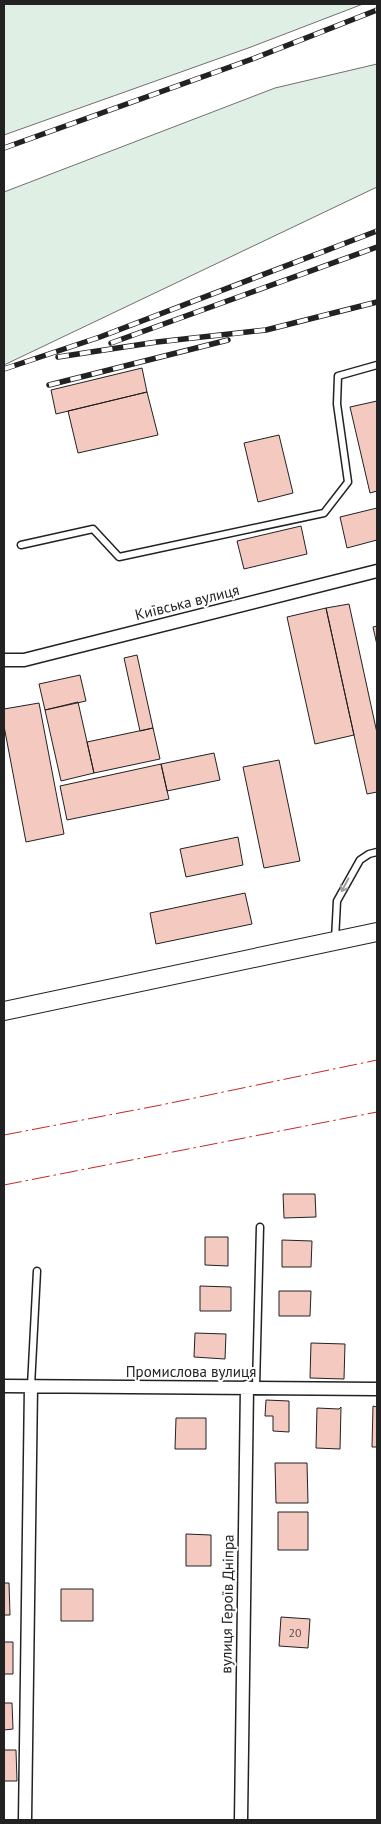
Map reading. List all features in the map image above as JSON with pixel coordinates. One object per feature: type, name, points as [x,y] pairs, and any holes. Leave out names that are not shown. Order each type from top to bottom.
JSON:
[{"type":"main road","points":[[4,1011],[377,932]]},
{"type":"street","name":"Київська вулиця","points":[[4,660],[24,660],[377,571]]},
{"type":"street","name":"Промислова вулиця","points":[[4,1386],[377,1389]]},
{"type":"street","points":[[25,1820],[31,1386]]},
{"type":"street","name":"вулиця Героїв Дніпра","points":[[241,1820],[251,1387]]},
{"type":"lane","points":[[21,546],[93,529],[119,557],[324,513],[348,482],[338,404],[338,376],[377,365]]},
{"type":"lane","points":[[335,941],[337,901],[360,860],[368,854],[377,852]]},
{"type":"lane","points":[[251,1387],[260,1227]]},
{"type":"lane","points":[[31,1386],[36,1271]]},
{"type":"green space","points":[[4,4],[363,4],[251,47],[4,135]]},
{"type":"green space","points":[[377,64],[377,187],[4,365],[4,192],[275,88]]},
{"type":"building","points":[[142,368],[147,392],[56,414],[51,390]]},
{"type":"building","points":[[147,392],[158,435],[78,453],[68,411]]},
{"type":"building","points":[[377,401],[377,491],[370,493],[350,407]]},
{"type":"building","points":[[279,435],[293,493],[258,502],[244,443]]},
{"type":"building","points":[[377,508],[377,540],[347,548],[340,517]]},
{"type":"building","points":[[301,526],[307,554],[244,569],[237,541]]},
{"type":"building","points":[[349,604],[377,733],[377,792],[367,794],[326,608]]},
{"type":"building","points":[[326,608],[354,735],[315,744],[287,617]]},
{"type":"building","points":[[377,626],[377,645],[373,627]]},
{"type":"building","points":[[137,655],[153,728],[140,731],[124,658]]},
{"type":"building","points":[[80,675],[86,701],[45,710],[39,684]]},
{"type":"building","points":[[78,702],[94,773],[61,781],[45,710]]},
{"type":"building","points":[[39,703],[64,834],[26,842],[4,726],[4,709]]},
{"type":"building","points":[[153,728],[160,759],[94,773],[87,742]]},
{"type":"building","points":[[214,753],[220,780],[167,791],[161,764]]},
{"type":"building","points":[[279,760],[300,861],[264,868],[243,767]]},
{"type":"building","points":[[161,764],[169,799],[67,820],[60,786]]},
{"type":"building","points":[[238,837],[243,865],[186,877],[180,849]]},
{"type":"building","points":[[245,893],[252,924],[156,944],[150,913]]},
{"type":"building","points":[[283,1194],[315,1194],[316,1217],[284,1218]]},
{"type":"building","points":[[205,1237],[228,1237],[228,1266],[205,1265]]},
{"type":"building","points":[[282,1240],[312,1241],[311,1267],[282,1267]]},
{"type":"building","points":[[200,1286],[231,1287],[231,1311],[200,1311]]},
{"type":"building","points":[[279,1291],[311,1291],[310,1316],[279,1316]]},
{"type":"building","points":[[195,1333],[226,1334],[225,1359],[194,1357]]},
{"type":"building","points":[[311,1343],[345,1344],[344,1379],[310,1378]]},
{"type":"building","points":[[266,1400],[289,1401],[289,1432],[273,1431],[273,1416],[265,1416]]},
{"type":"building","points":[[373,1406],[377,1407],[377,1447],[372,1447]]},
{"type":"building","points":[[341,1407],[340,1449],[316,1448],[317,1408],[339,1409]]},
{"type":"building","points":[[176,1418],[206,1418],[206,1449],[175,1449]]},
{"type":"building","points":[[275,1463],[307,1463],[308,1503],[276,1503]]},
{"type":"building","points":[[278,1512],[308,1512],[308,1550],[278,1550]]},
{"type":"building","points":[[186,1534],[211,1535],[211,1566],[186,1566]]},
{"type":"building","points":[[4,1583],[9,1583],[10,1615],[4,1615]]},
{"type":"building","points":[[61,1589],[93,1589],[93,1621],[61,1621]]},
{"type":"building","points":[[281,1617],[310,1619],[308,1648],[279,1646]]},
{"type":"building","points":[[4,1642],[13,1642],[13,1674],[4,1674]]},
{"type":"building","points":[[4,1703],[12,1703],[13,1729],[4,1730]]},
{"type":"building","points":[[4,1750],[16,1750],[17,1781],[4,1781]]},
{"type":"railway","points":[[4,148],[255,58],[377,10]]},
{"type":"railway","points":[[4,369],[100,337],[377,231]]},
{"type":"railway","points":[[111,343],[377,247]]},
{"type":"railway","points":[[58,357],[157,342],[266,330],[377,302]]},
{"type":"railway","points":[[49,385],[228,340]]},
{"type":"power","points":[[4,1135],[161,1105],[377,1060]]},
{"type":"power","points":[[4,1185],[377,1112]]}]
